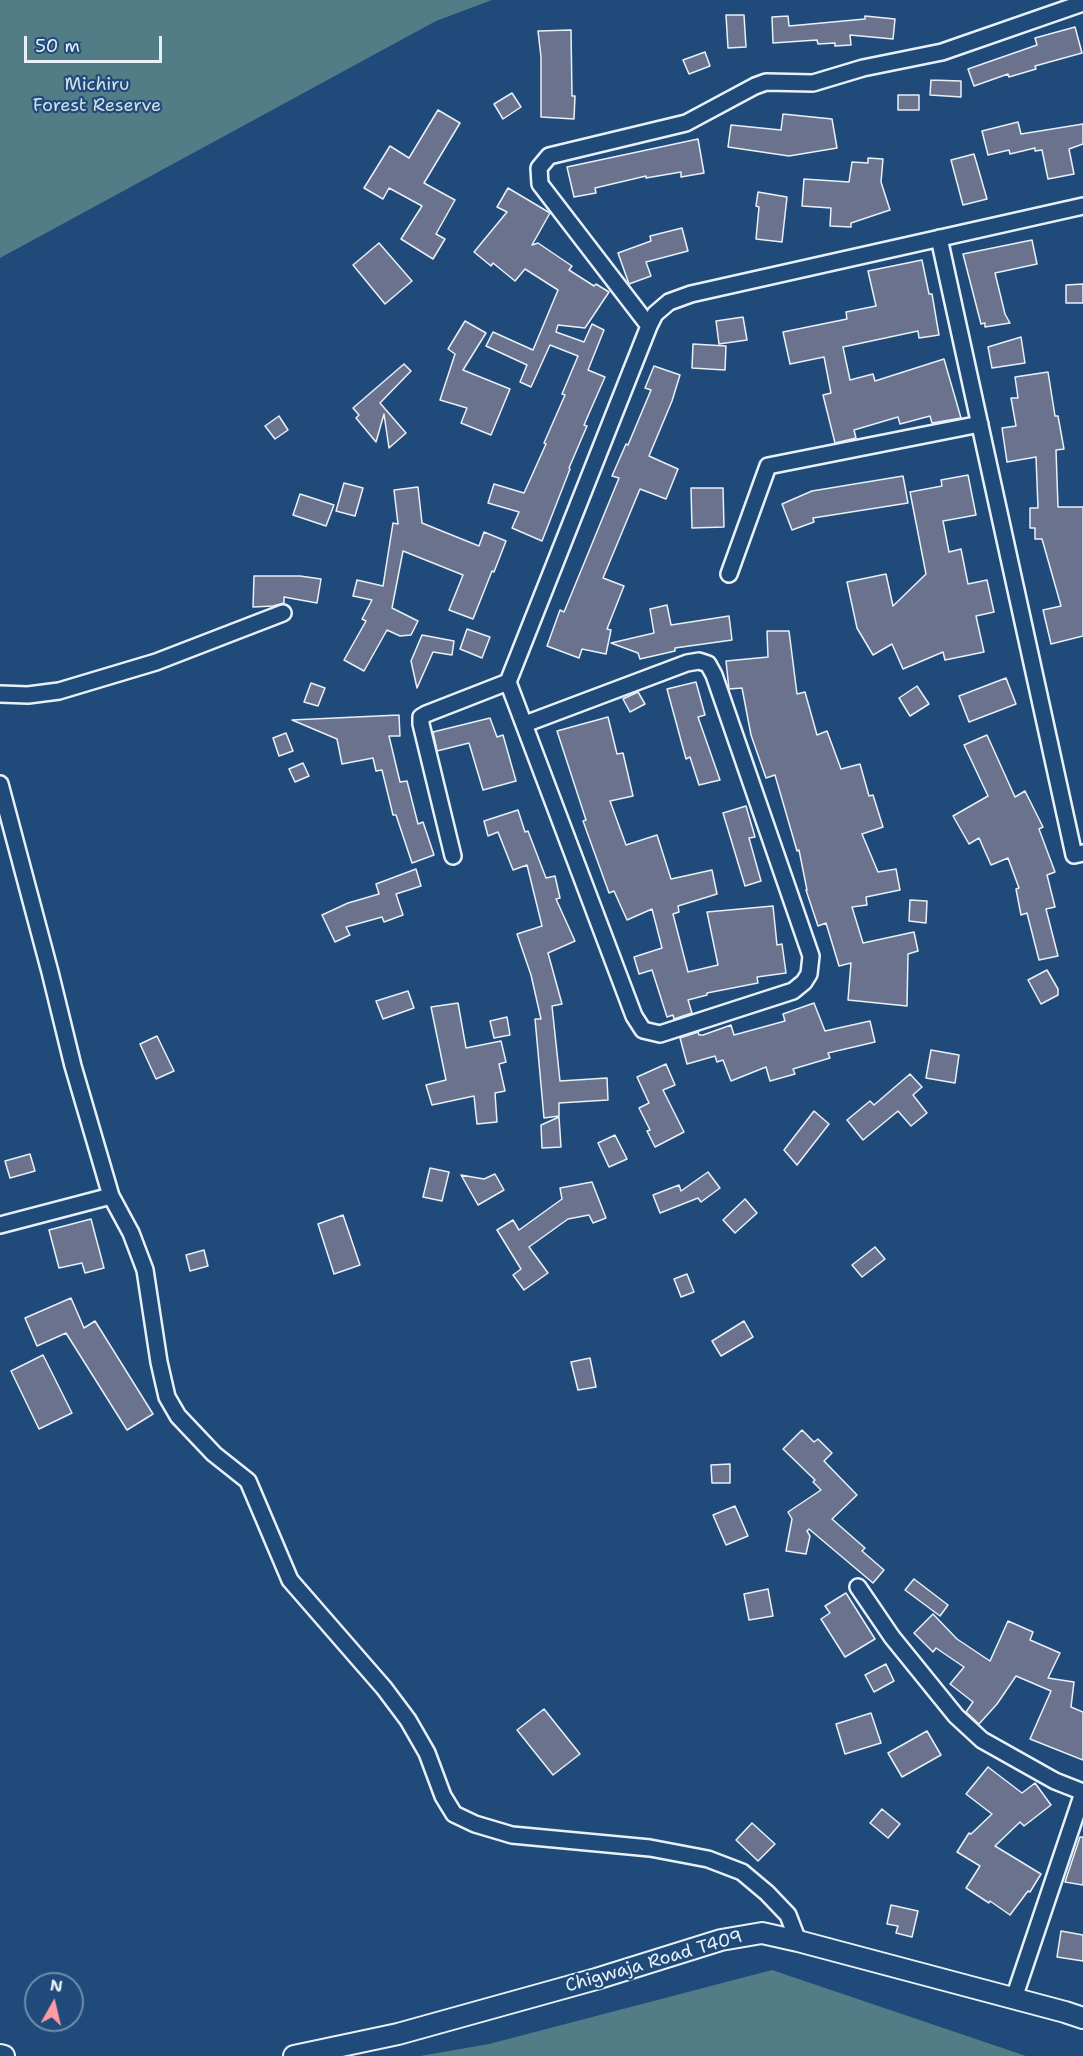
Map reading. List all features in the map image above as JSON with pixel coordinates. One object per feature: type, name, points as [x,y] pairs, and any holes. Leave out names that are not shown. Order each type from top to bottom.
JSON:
[{"type":"street","points":[[649,326],[540,184],[538,168],[549,156],[686,123],[766,82],[813,83],[863,68],[942,52],[1083,3]]},
{"type":"street","points":[[525,724],[687,663],[699,661],[708,664],[714,675],[811,956],[809,974],[804,982],[793,991],[660,1034],[643,1030],[634,1016],[508,682],[649,326],[655,314],[669,302],[691,294],[1083,206]]},
{"type":"street","points":[[939,238],[1074,855],[1083,853]]},
{"type":"street","points":[[729,574],[768,466],[980,424]]},
{"type":"street","points":[[0,694],[28,695],[59,691],[156,662],[283,614]]},
{"type":"street","points":[[453,856],[421,723],[422,717],[508,682]]},
{"type":"street","points":[[0,784],[48,961],[73,1066],[111,1196],[131,1233],[145,1270],[159,1362],[167,1397],[178,1416],[214,1454],[248,1481],[290,1580],[384,1688],[408,1720],[427,1753],[443,1796],[454,1814],[475,1824],[512,1835],[650,1848],[708,1859],[742,1872],[767,1893],[788,1916],[798,1941]]},
{"type":"street","points":[[0,1225],[111,1196]]},
{"type":"street","points":[[858,1587],[892,1637],[956,1716],[982,1740],[1055,1781],[1083,1793],[1014,1998]]},
{"type":"street","name":"Chigwaja Road T409","points":[[294,2056],[398,2034],[596,1979],[721,1940],[762,1934],[798,1941],[1083,2018]]},
{"type":"green space","name":"Michiru Forest Reserve","points":[[0,0],[492,0],[436,21],[0,258]]},
{"type":"green space","points":[[772,1970],[1026,2056],[420,2056],[489,2044]]},
{"type":"building","points":[[726,15],[744,15],[746,47],[728,48]]},
{"type":"building","points":[[788,16],[789,26],[865,19],[865,16],[895,19],[893,39],[850,35],[851,45],[818,44],[817,40],[773,43],[772,17]]},
{"type":"building","points":[[1075,27],[1082,53],[1035,66],[1036,69],[1009,77],[1008,74],[974,86],[968,69],[1037,45],[1035,38]]},
{"type":"building","points":[[571,30],[574,119],[541,117],[541,57],[538,31]]},
{"type":"building","points":[[705,52],[710,66],[689,74],[683,60]]},
{"type":"building","points":[[931,80],[961,81],[961,97],[930,95]]},
{"type":"building","points":[[512,93],[521,107],[503,119],[494,104]]},
{"type":"building","points":[[898,95],[919,95],[919,110],[898,110]]},
{"type":"building","points":[[438,110],[460,123],[424,183],[455,200],[436,234],[445,239],[433,259],[401,239],[422,206],[389,188],[383,199],[364,188],[390,146],[409,158]]},
{"type":"building","points":[[783,114],[832,119],[837,148],[789,156],[728,147],[731,125],[781,130]]},
{"type":"building","points":[[1018,122],[1021,134],[1083,124],[1083,144],[1069,149],[1074,174],[1048,179],[1042,150],[1035,151],[1035,148],[1010,154],[1009,150],[988,155],[982,131]]},
{"type":"building","points":[[698,139],[704,173],[681,177],[681,172],[646,178],[646,176],[595,188],[596,193],[574,197],[567,167]]},
{"type":"building","points":[[974,154],[987,199],[963,205],[951,160]]},
{"type":"building","points":[[868,158],[883,159],[881,182],[890,210],[851,223],[851,227],[830,226],[831,208],[802,206],[804,179],[849,182],[852,162],[868,163]]},
{"type":"building","points":[[508,188],[550,213],[532,245],[538,243],[572,266],[569,270],[594,286],[596,284],[609,292],[585,328],[558,325],[556,332],[584,342],[592,324],[604,330],[588,370],[605,377],[584,425],[587,426],[542,541],[512,528],[519,512],[488,503],[494,484],[524,493],[546,444],[544,443],[565,395],[562,394],[578,356],[550,345],[531,387],[520,382],[527,365],[486,346],[493,332],[533,350],[558,290],[525,269],[515,281],[493,263],[491,266],[474,252],[507,212],[497,207]]},
{"type":"building","points":[[758,192],[787,197],[782,242],[756,239]]},
{"type":"building","points":[[682,228],[688,251],[646,262],[651,276],[629,284],[618,253],[651,241],[650,236]]},
{"type":"building","points":[[1032,240],[1037,264],[995,273],[1005,314],[1010,323],[985,327],[985,323],[981,324],[963,254]]},
{"type":"building","points":[[379,243],[412,281],[385,304],[353,265]]},
{"type":"building","points":[[922,260],[929,294],[932,294],[939,335],[919,338],[918,331],[843,347],[850,380],[873,374],[875,381],[944,359],[961,418],[932,423],[930,416],[900,424],[898,417],[854,430],[856,438],[835,443],[823,395],[831,393],[824,357],[790,364],[783,332],[847,319],[846,312],[876,306],[868,271]]},
{"type":"building","points":[[1083,284],[1083,303],[1066,303],[1066,285]]},
{"type":"building","points":[[743,317],[747,340],[719,344],[716,321]]},
{"type":"building","points":[[465,321],[486,333],[463,370],[510,389],[491,435],[461,423],[467,408],[440,400],[455,354],[448,349]]},
{"type":"building","points":[[1021,337],[1025,363],[992,368],[988,347]]},
{"type":"building","points":[[693,344],[726,346],[725,370],[692,368]]},
{"type":"building","points":[[404,364],[411,371],[380,403],[406,433],[389,448],[384,414],[376,442],[356,418],[359,415],[353,408]]},
{"type":"building","points":[[654,366],[680,375],[672,401],[649,456],[678,469],[666,499],[640,489],[603,578],[624,586],[607,629],[611,630],[606,654],[582,649],[579,658],[547,646],[560,610],[564,612],[619,478],[612,476],[651,390],[645,388]]},
{"type":"building","points":[[1048,372],[1055,416],[1058,416],[1064,449],[1056,450],[1058,507],[1083,507],[1083,636],[1051,644],[1043,610],[1061,606],[1042,539],[1035,539],[1035,528],[1030,528],[1030,508],[1038,508],[1036,457],[1007,462],[1002,428],[1016,426],[1011,398],[1018,398],[1015,377]]},
{"type":"building","points":[[279,416],[288,430],[275,439],[265,426]]},
{"type":"building","points":[[968,475],[976,515],[943,521],[949,552],[961,549],[968,584],[987,580],[994,612],[976,616],[984,652],[945,660],[943,652],[903,669],[892,644],[873,655],[857,628],[847,582],[886,574],[893,606],[926,574],[910,492],[942,486],[941,480]]},
{"type":"building","points":[[903,476],[908,503],[813,518],[814,522],[792,530],[782,504],[812,491]]},
{"type":"building","points":[[344,483],[363,488],[355,516],[336,511]]},
{"type":"building","points":[[418,487],[422,523],[479,546],[484,532],[506,541],[473,619],[449,610],[463,575],[403,551],[392,608],[418,621],[411,635],[400,636],[387,630],[364,671],[344,660],[366,621],[362,619],[372,600],[353,596],[357,580],[383,586],[393,523],[398,524],[394,490]]},
{"type":"building","points":[[691,488],[723,488],[724,527],[692,528]]},
{"type":"building","points":[[300,494],[334,505],[326,526],[293,515]]},
{"type":"building","points":[[254,576],[300,576],[321,579],[317,603],[284,597],[284,603],[253,607]]},
{"type":"building","points":[[667,605],[671,625],[729,616],[732,640],[675,648],[675,651],[640,659],[638,653],[611,643],[654,633],[650,609]]},
{"type":"building","points":[[467,629],[490,637],[482,658],[460,649]]},
{"type":"building","points":[[767,631],[789,631],[797,694],[805,692],[817,735],[827,731],[841,769],[860,764],[869,796],[873,795],[883,827],[862,834],[878,872],[896,869],[900,890],[866,897],[867,905],[852,907],[863,943],[914,932],[918,951],[908,954],[907,1006],[848,1000],[851,963],[839,966],[826,923],[818,926],[806,890],[799,850],[797,851],[775,775],[766,778],[751,735],[742,688],[729,689],[726,661],[768,657]]},
{"type":"building","points":[[422,635],[454,641],[452,655],[433,652],[417,688],[411,661]]},
{"type":"building","points":[[1006,678],[1016,704],[969,722],[959,696]]},
{"type":"building","points":[[696,682],[705,715],[698,717],[720,780],[699,785],[690,757],[686,759],[667,689]]},
{"type":"building","points":[[311,683],[325,688],[318,706],[304,702]]},
{"type":"building","points":[[917,686],[929,704],[910,716],[899,698]]},
{"type":"building","points":[[638,692],[645,704],[630,712],[623,699]]},
{"type":"building","points":[[399,715],[400,736],[389,736],[400,782],[407,781],[418,824],[423,822],[434,855],[412,863],[396,815],[393,815],[382,770],[376,771],[373,758],[342,764],[337,739],[292,720]]},
{"type":"building","points":[[608,717],[617,754],[623,753],[633,796],[610,801],[626,845],[657,835],[671,879],[712,870],[717,894],[678,906],[679,912],[673,914],[688,972],[718,965],[707,912],[773,906],[777,945],[782,944],[786,973],[757,977],[758,983],[707,993],[707,995],[688,1000],[692,1013],[674,1019],[673,1015],[667,1017],[652,970],[639,974],[634,957],[662,948],[652,909],[627,920],[614,891],[609,893],[583,821],[586,820],[557,731]]},
{"type":"building","points":[[490,718],[497,737],[503,735],[516,781],[483,790],[469,743],[437,751],[433,732]]},
{"type":"building","points":[[286,733],[293,751],[279,756],[273,738]]},
{"type":"building","points":[[987,735],[1015,797],[1025,791],[1043,827],[1039,829],[1055,872],[1047,875],[1055,907],[1046,909],[1058,956],[1039,960],[1027,913],[1021,915],[1016,889],[1019,888],[1008,858],[991,865],[979,838],[969,844],[953,816],[988,796],[964,745]]},
{"type":"building","points":[[303,763],[309,776],[295,782],[289,769]]},
{"type":"building","points":[[746,806],[755,837],[749,838],[761,881],[745,886],[723,813]]},
{"type":"building","points":[[518,810],[525,832],[528,831],[546,878],[555,876],[560,898],[556,899],[575,941],[548,953],[562,1004],[552,1006],[560,1081],[607,1078],[608,1100],[559,1103],[559,1116],[544,1118],[535,1019],[541,1019],[531,975],[517,934],[542,926],[527,865],[513,870],[498,832],[488,836],[484,821]]},
{"type":"building","points":[[416,869],[421,886],[396,894],[403,915],[384,922],[382,917],[346,927],[350,935],[335,942],[322,915],[348,903],[379,894],[376,884]]},
{"type":"building","points":[[910,900],[927,901],[926,923],[909,921]]},
{"type":"building","points":[[1047,970],[1058,989],[1058,995],[1041,1004],[1028,980]]},
{"type":"building","points":[[408,991],[414,1008],[383,1019],[376,1001]]},
{"type":"building","points":[[458,1003],[466,1048],[501,1041],[506,1062],[499,1064],[505,1091],[495,1093],[497,1122],[477,1124],[474,1096],[432,1105],[426,1085],[446,1080],[431,1007]]},
{"type":"building","points":[[814,1003],[825,1031],[870,1021],[875,1042],[828,1053],[830,1058],[793,1069],[795,1074],[770,1081],[766,1067],[731,1081],[723,1060],[717,1062],[715,1056],[687,1064],[680,1038],[698,1032],[699,1035],[703,1035],[731,1025],[734,1035],[785,1021],[783,1014]]},
{"type":"building","points":[[507,1017],[510,1035],[494,1038],[490,1021]]},
{"type":"building","points":[[157,1036],[174,1071],[156,1079],[140,1044]]},
{"type":"building","points":[[931,1050],[959,1055],[955,1083],[926,1078]]},
{"type":"building","points":[[666,1064],[675,1085],[663,1090],[684,1132],[655,1147],[647,1131],[650,1130],[639,1108],[649,1103],[637,1077]]},
{"type":"building","points":[[910,1074],[922,1087],[913,1095],[927,1113],[911,1126],[898,1111],[863,1140],[847,1120],[870,1101],[874,1105]]},
{"type":"building","points":[[814,1111],[829,1124],[797,1165],[784,1150]]},
{"type":"building","points":[[559,1117],[561,1147],[542,1148],[541,1125]]},
{"type":"building","points":[[615,1135],[627,1159],[609,1167],[598,1143]]},
{"type":"building","points":[[30,1154],[35,1171],[10,1178],[5,1161]]},
{"type":"building","points":[[430,1168],[449,1172],[442,1201],[423,1197]]},
{"type":"building","points":[[708,1172],[720,1188],[701,1202],[698,1198],[660,1213],[653,1195],[679,1185],[681,1191]]},
{"type":"building","points":[[495,1174],[504,1190],[478,1205],[461,1175],[484,1179]]},
{"type":"building","points":[[592,1182],[606,1218],[593,1223],[589,1215],[568,1219],[529,1247],[548,1273],[524,1290],[513,1275],[521,1269],[497,1230],[513,1220],[519,1230],[562,1199],[560,1188]]},
{"type":"building","points":[[745,1199],[757,1213],[735,1233],[723,1220]]},
{"type":"building","points":[[343,1215],[360,1265],[334,1274],[318,1224]]},
{"type":"building","points":[[91,1219],[104,1268],[85,1273],[82,1263],[59,1268],[49,1230]]},
{"type":"building","points":[[875,1247],[885,1259],[862,1277],[852,1265]]},
{"type":"building","points":[[204,1250],[208,1266],[190,1271],[186,1255]]},
{"type":"building","points":[[687,1274],[694,1292],[681,1297],[674,1279]]},
{"type":"building","points":[[71,1298],[84,1328],[95,1321],[153,1414],[127,1430],[66,1333],[37,1346],[25,1318]]},
{"type":"building","points":[[744,1321],[753,1337],[721,1356],[712,1341]]},
{"type":"building","points":[[43,1355],[72,1413],[39,1429],[11,1371]]},
{"type":"building","points":[[590,1358],[596,1387],[578,1390],[571,1362]]},
{"type":"building","points":[[802,1430],[814,1442],[818,1439],[832,1453],[824,1461],[857,1495],[832,1519],[865,1548],[862,1551],[884,1570],[873,1583],[809,1529],[807,1531],[810,1536],[806,1554],[786,1551],[792,1519],[788,1512],[821,1490],[813,1482],[815,1480],[783,1449]]},
{"type":"building","points":[[730,1464],[730,1483],[712,1483],[711,1465]]},
{"type":"building","points":[[735,1506],[748,1536],[726,1545],[713,1515]]},
{"type":"building","points":[[914,1579],[948,1605],[940,1616],[905,1590]]},
{"type":"building","points":[[768,1589],[773,1616],[749,1620],[744,1594]]},
{"type":"building","points":[[846,1593],[875,1639],[845,1657],[821,1619],[830,1613],[825,1606]]},
{"type":"building","points":[[933,1614],[957,1639],[990,1661],[1008,1621],[1033,1632],[1030,1640],[1060,1653],[1048,1678],[1074,1682],[1071,1707],[1083,1712],[1083,1760],[1030,1739],[1051,1691],[1016,1676],[997,1704],[979,1724],[966,1712],[973,1702],[950,1684],[964,1667],[936,1648],[933,1652],[914,1633]]},
{"type":"building","points":[[886,1664],[894,1681],[874,1692],[865,1675]]},
{"type":"building","points":[[544,1709],[580,1754],[553,1775],[517,1730]]},
{"type":"building","points":[[871,1713],[881,1743],[845,1754],[836,1724]]},
{"type":"building","points":[[927,1731],[941,1755],[902,1777],[888,1753]]},
{"type":"building","points":[[988,1767],[1022,1793],[1035,1783],[1051,1805],[1024,1826],[1020,1822],[995,1846],[1041,1874],[1030,1892],[1028,1891],[1010,1915],[966,1888],[980,1866],[957,1852],[969,1833],[971,1834],[992,1814],[966,1794]]},
{"type":"building","points":[[882,1809],[900,1824],[888,1838],[870,1823]]},
{"type":"building","points":[[752,1823],[775,1844],[758,1861],[736,1840]]},
{"type":"building","points":[[1080,1837],[1083,1837],[1083,1885],[1065,1882]]},
{"type":"building","points":[[891,1905],[918,1911],[912,1937],[896,1933],[898,1926],[887,1924]]},
{"type":"building","points":[[1061,1931],[1083,1935],[1083,1961],[1057,1957]]}]
